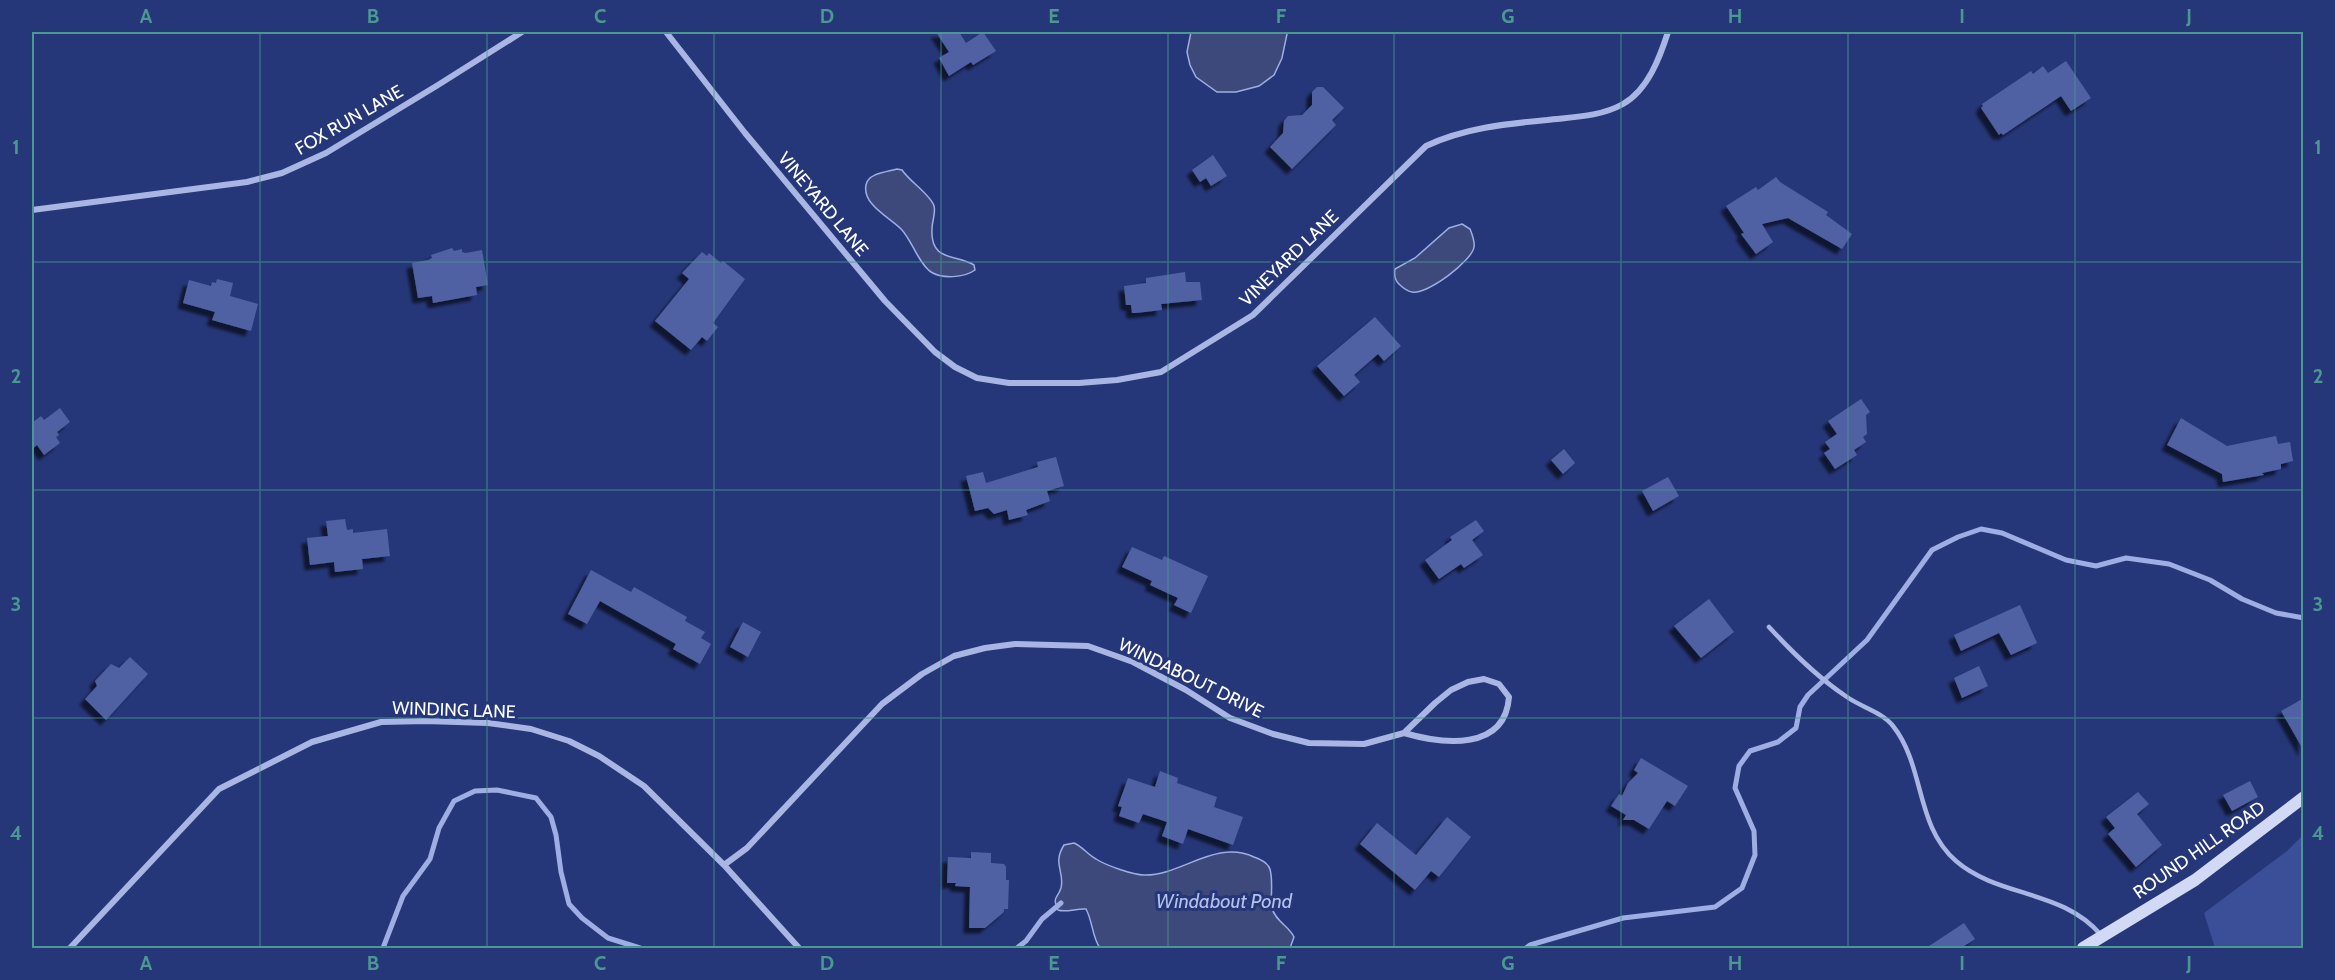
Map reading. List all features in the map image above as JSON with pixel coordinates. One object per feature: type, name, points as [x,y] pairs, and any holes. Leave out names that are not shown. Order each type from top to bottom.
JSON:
[{"type":"street","name":"FOX RUN LANE","points":[[32,210],[247,183],[282,173],[326,153],[438,86],[522,32]]},
{"type":"street","name":"VINEYARD LANE","points":[[666,32],[745,133],[885,301],[935,352],[955,367],[977,378],[1009,383],[1079,383],[1117,380],[1161,372],[1253,315],[1426,146],[1447,136],[1488,127],[1597,114],[1624,104],[1641,87],[1658,64],[1668,32]]},
{"type":"street","name":"WINDABOUT DRIVE","points":[[724,865],[747,848],[882,704],[921,674],[954,656],[985,648],[1015,644],[1088,646],[1133,662],[1186,690],[1230,718],[1273,734],[1309,743],[1364,744],[1404,733],[1451,690],[1468,682],[1484,679],[1499,684],[1509,697],[1508,711],[1501,723],[1484,737],[1465,740],[1430,740],[1404,733]]},
{"type":"street","name":"WINDING LANE","points":[[70,948],[219,789],[312,741],[381,722],[488,723],[531,729],[569,741],[599,756],[644,786],[724,865],[799,948]]},
{"type":"street","name":"ROUND HILL ROAD","points":[[2083,948],[2194,880],[2304,797]]},
{"type":"lane","points":[[1769,627],[1815,673],[1848,698],[1887,720],[1893,726],[1906,747],[1929,823],[1953,859],[1967,870],[1990,882],[2071,909],[2089,921],[2102,937]]},
{"type":"shaded area","points":[[2303,835],[2303,946],[2215,948],[2204,913],[2287,851]]},
{"type":"water","points":[[1191,32],[1287,32],[1287,34],[1282,58],[1274,75],[1259,86],[1236,92],[1217,92],[1196,77],[1190,65],[1187,52]]},
{"type":"water","points":[[897,169],[902,170],[925,193],[934,206],[932,240],[935,247],[946,255],[974,265],[975,270],[953,277],[931,272],[923,264],[902,230],[868,199],[867,181],[879,174]]},
{"type":"water","points":[[1462,224],[1470,229],[1474,240],[1474,247],[1466,260],[1448,276],[1428,288],[1419,292],[1404,289],[1395,278],[1395,269],[1415,258],[1449,228]]},
{"type":"water","name":"Windabout Pond","points":[[1074,843],[1106,864],[1139,875],[1158,874],[1226,852],[1240,853],[1261,860],[1268,865],[1270,871],[1274,913],[1294,937],[1290,948],[1100,948],[1086,909],[1061,911],[1058,910],[1055,902],[1062,882],[1059,857],[1064,845]]},
{"type":"building","points":[[936,32],[959,32],[966,43],[983,32],[996,51],[973,65],[971,62],[949,76],[939,58],[949,52]]},
{"type":"building","points":[[2066,61],[2091,98],[2071,111],[2061,96],[2003,135],[2001,133],[1999,135],[1981,108],[1982,104],[2031,71],[2033,74],[2043,66],[2048,73]]},
{"type":"building","points":[[1317,87],[1323,87],[1344,108],[1332,120],[1336,125],[1292,169],[1270,147],[1283,133],[1284,121],[1288,116],[1302,115],[1312,105],[1312,92]]},
{"type":"building","points":[[1213,155],[1227,176],[1211,186],[1206,178],[1200,182],[1192,170]]},
{"type":"building","points":[[1776,177],[1780,182],[1828,212],[1826,215],[1852,234],[1842,249],[1788,218],[1762,224],[1773,242],[1756,254],[1741,234],[1744,233],[1726,206],[1756,187],[1758,190]]},
{"type":"building","points":[[452,248],[454,251],[462,249],[462,252],[466,253],[482,250],[488,285],[476,287],[477,295],[433,303],[432,296],[418,298],[412,263],[428,260],[432,258],[431,255]]},
{"type":"building","points":[[702,252],[707,256],[709,253],[721,263],[723,261],[745,279],[713,323],[718,327],[707,341],[702,337],[691,350],[655,321],[689,279],[682,273]]},
{"type":"building","points":[[1185,272],[1186,282],[1200,282],[1202,300],[1161,304],[1162,310],[1136,313],[1132,313],[1131,305],[1126,305],[1124,286],[1146,283],[1146,278]]},
{"type":"building","points":[[217,279],[233,283],[230,296],[258,304],[251,331],[212,320],[215,312],[183,303],[189,280],[211,286],[212,282],[216,283]]},
{"type":"building","points":[[1375,317],[1401,346],[1384,361],[1378,354],[1354,375],[1360,382],[1344,396],[1317,366]]},
{"type":"building","points":[[1861,399],[1870,412],[1866,415],[1867,434],[1863,437],[1866,442],[1854,450],[1857,455],[1835,469],[1824,453],[1830,449],[1825,442],[1837,434],[1828,421]]},
{"type":"building","points":[[60,408],[70,422],[57,432],[59,435],[56,437],[60,443],[44,455],[37,445],[32,449],[32,423],[41,416],[44,420]]},
{"type":"building","points":[[2181,418],[2227,446],[2276,436],[2278,444],[2290,442],[2293,461],[2281,464],[2281,469],[2262,473],[2264,475],[2223,482],[2222,474],[2167,445]]},
{"type":"building","points":[[1564,449],[1575,463],[1563,474],[1551,460]]},
{"type":"building","points":[[1056,457],[1064,486],[1047,491],[1050,501],[1026,510],[1028,515],[1009,520],[1007,510],[994,514],[988,508],[975,511],[966,476],[983,472],[986,483],[1038,467],[1037,462]]},
{"type":"building","points":[[1668,477],[1679,496],[1653,511],[1642,491]]},
{"type":"building","points":[[345,519],[347,530],[353,529],[353,533],[387,529],[390,556],[362,559],[363,569],[335,572],[334,562],[310,565],[307,538],[328,536],[326,521]]},
{"type":"building","points":[[1476,520],[1484,531],[1472,540],[1483,555],[1464,568],[1461,564],[1439,579],[1425,560],[1452,540],[1450,537]]},
{"type":"building","points":[[1132,547],[1162,560],[1164,556],[1208,576],[1191,613],[1174,605],[1178,598],[1150,585],[1152,581],[1122,567]]},
{"type":"building","points":[[591,570],[631,592],[634,587],[687,617],[685,621],[705,632],[701,638],[711,644],[700,664],[673,649],[676,644],[600,601],[587,624],[568,614]]},
{"type":"building","points":[[1709,599],[1734,632],[1701,658],[1674,626]]},
{"type":"building","points":[[2020,605],[2037,643],[2011,655],[1999,633],[1961,651],[1954,635]]},
{"type":"building","points":[[743,622],[761,632],[748,657],[730,647]]},
{"type":"building","points":[[130,657],[148,674],[106,720],[85,699],[97,686],[95,681],[111,664],[119,668]]},
{"type":"building","points":[[1979,666],[1988,686],[1962,698],[1954,678]]},
{"type":"building","points":[[2304,698],[2304,751],[2281,711]]},
{"type":"building","points":[[1641,758],[1688,786],[1675,806],[1667,801],[1649,829],[1634,820],[1623,820],[1626,815],[1611,806],[1619,794],[1622,796],[1628,783],[1638,773],[1634,770]]},
{"type":"building","points":[[1160,771],[1178,778],[1177,783],[1217,797],[1214,807],[1243,817],[1233,845],[1188,829],[1183,844],[1162,836],[1167,822],[1143,814],[1139,823],[1119,816],[1122,807],[1118,806],[1128,778],[1155,787]]},
{"type":"building","points":[[2250,781],[2258,797],[2232,811],[2223,795]]},
{"type":"building","points":[[2138,792],[2149,804],[2137,814],[2162,845],[2136,867],[2108,834],[2115,828],[2106,817]]},
{"type":"building","points":[[1447,817],[1471,837],[1439,877],[1431,871],[1415,890],[1360,844],[1377,823],[1416,855]]},
{"type":"building","points":[[971,852],[991,853],[991,863],[1004,864],[1006,880],[1009,880],[1008,909],[1004,909],[1004,912],[985,928],[969,928],[970,887],[947,883],[948,857],[971,858]]},
{"type":"building","points":[[1964,923],[1975,939],[1961,948],[1926,948]]},
{"type":"waterway","points":[[1526,948],[1623,918],[1715,907],[1742,888],[1755,855],[1754,831],[1735,788],[1739,766],[1750,751],[1778,742],[1796,728],[1800,707],[1808,695],[1867,640],[1932,550],[1958,537],[1981,529],[2002,533],[2066,560],[2096,566],[2126,558],[2169,564],[2210,580],[2242,599],[2276,613],[2304,618]]},
{"type":"waterway","points":[[383,948],[403,896],[430,859],[439,828],[454,801],[475,791],[497,790],[536,798],[551,817],[569,904],[582,918],[608,938],[640,948]]},
{"type":"waterway","points":[[1017,948],[1026,941],[1042,919],[1061,903]]}]
